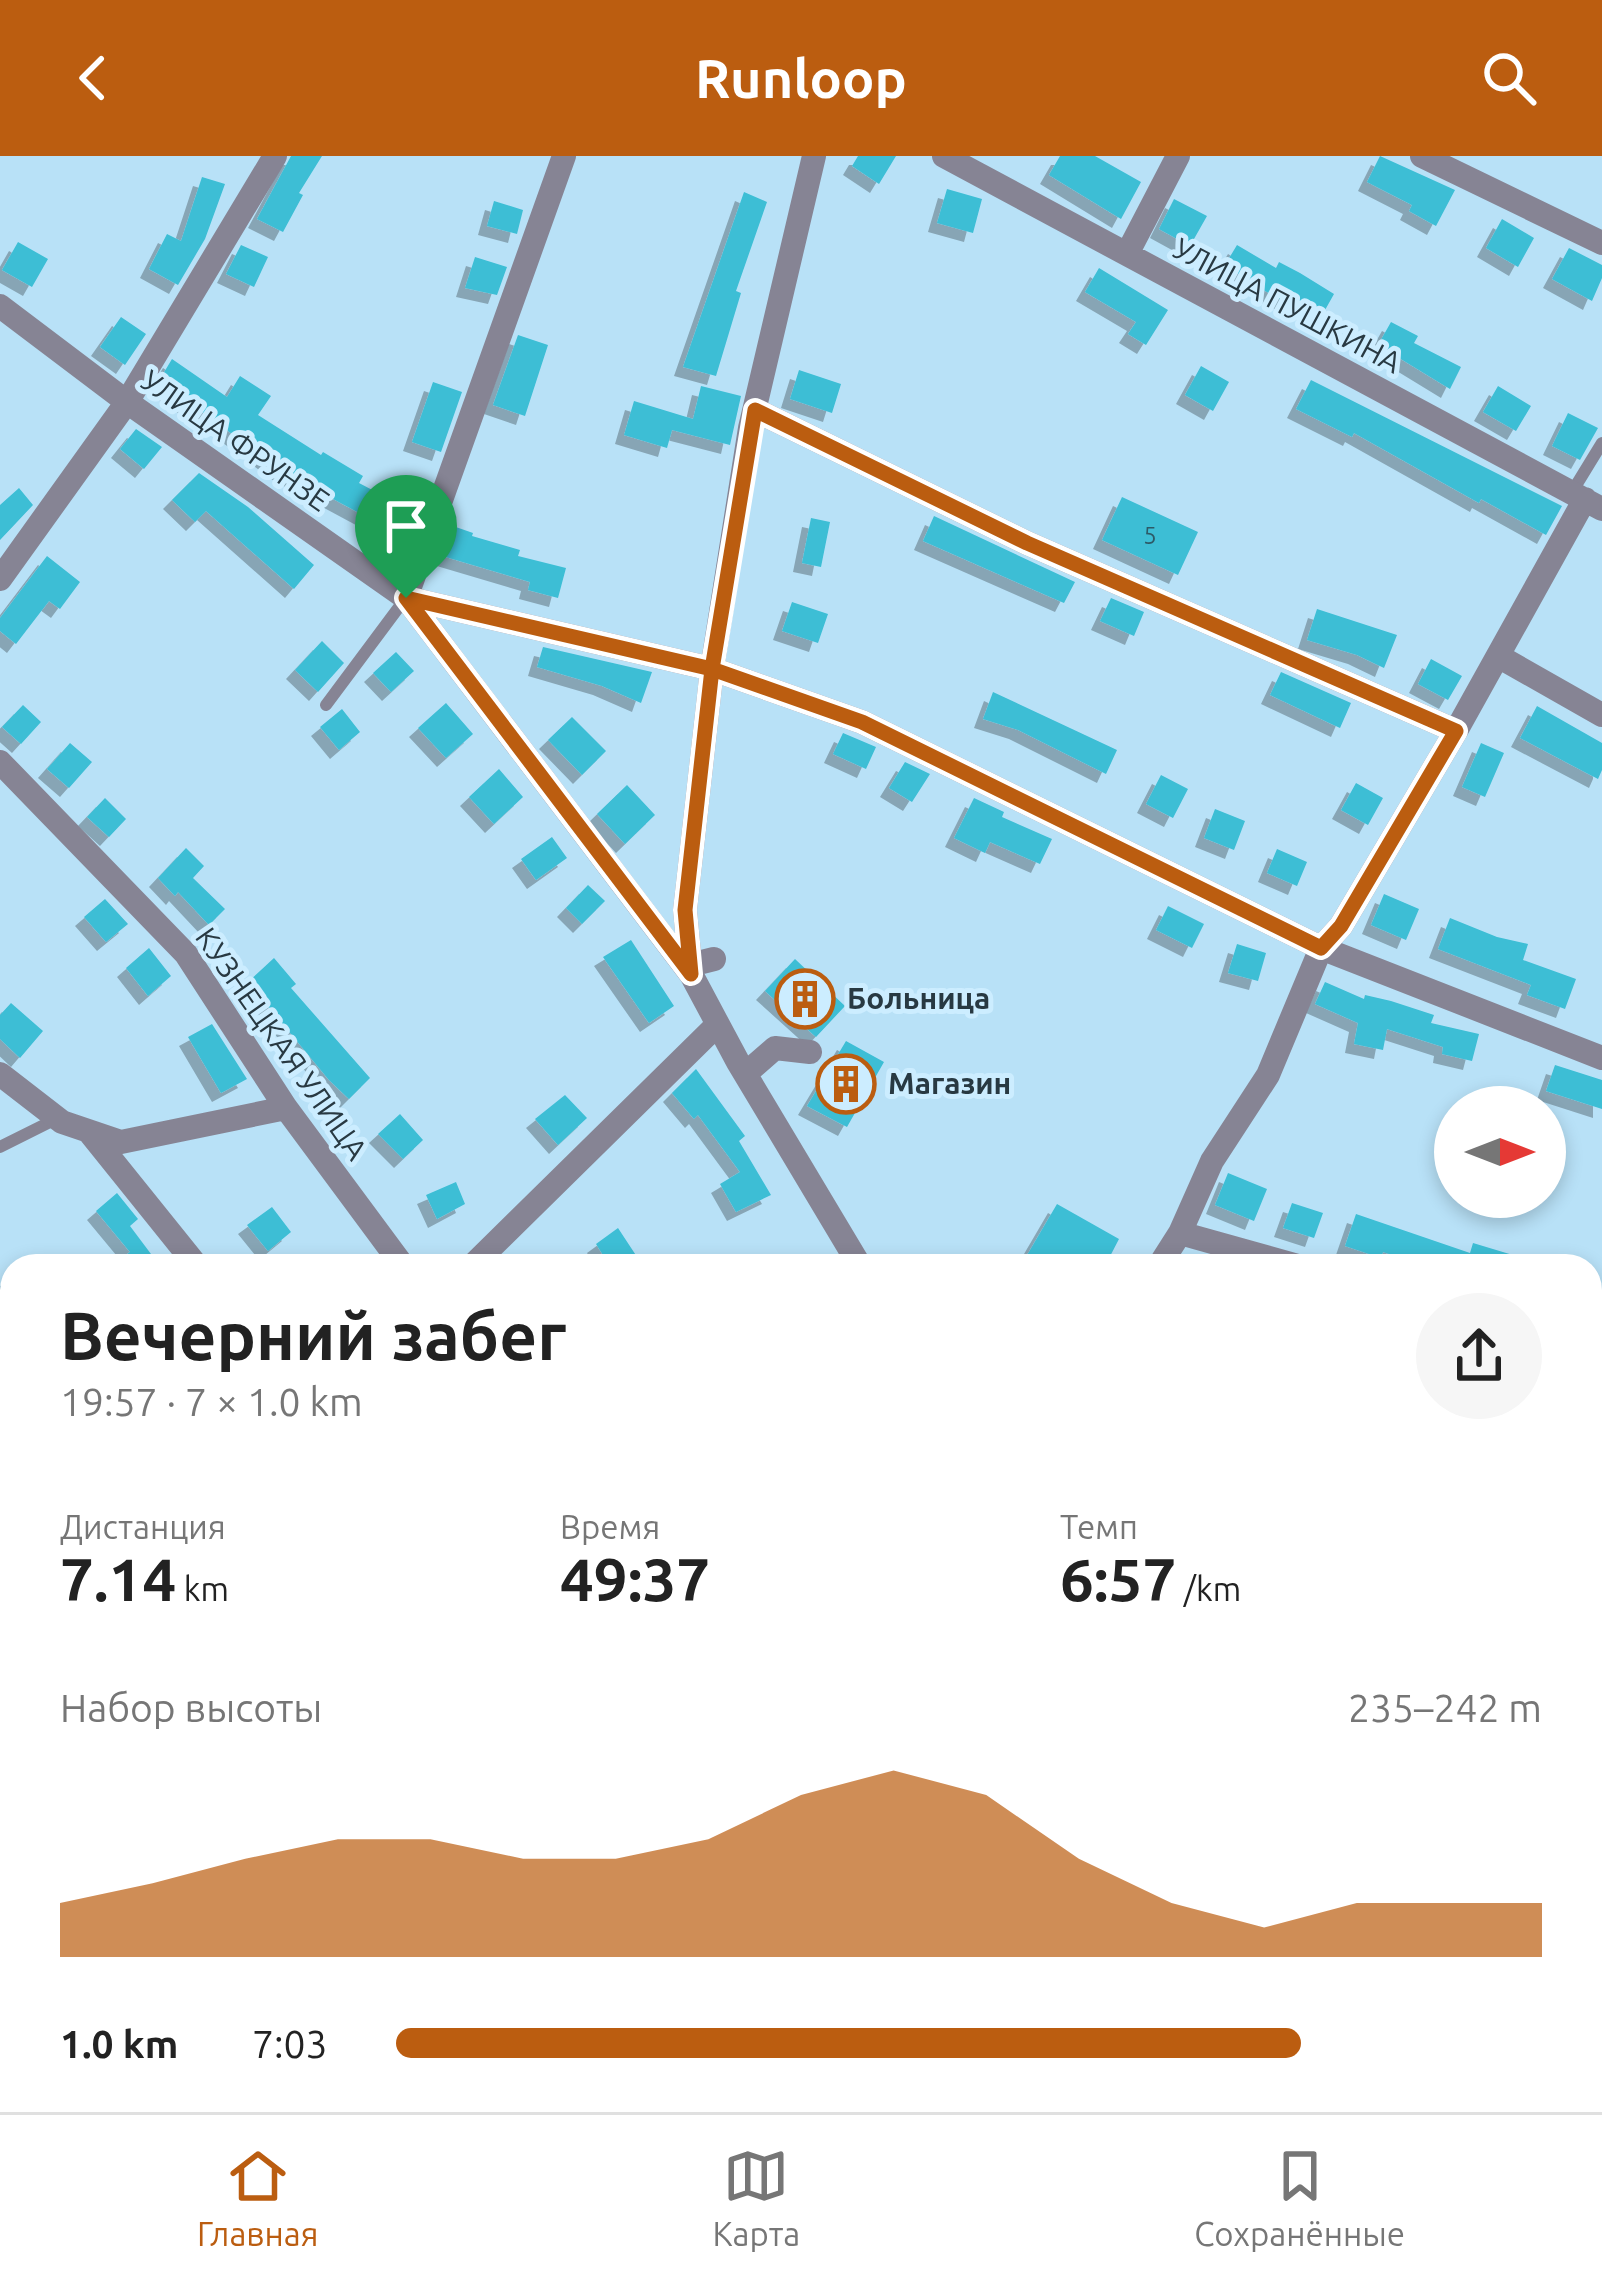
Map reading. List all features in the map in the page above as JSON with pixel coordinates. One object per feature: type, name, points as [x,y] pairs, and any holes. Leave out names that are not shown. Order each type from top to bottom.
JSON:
[{"type":"street","points":[[0,580],[127,402],[274,156]]},
{"type":"street","points":[[564,156],[406,598],[712,669],[862,722],[1321,948],[1602,1058]]},
{"type":"street","name":"УЛИЦА ФРУНЗЕ","points":[[814,156],[755,410],[712,669],[685,910],[717,1025],[853,1254]]},
{"type":"street","name":"УЛИЦА ПУШКИНА","points":[[944,156],[1586,500]]},
{"type":"street","points":[[1126,254],[1178,156]]},
{"type":"street","points":[[1422,156],[1602,243]]},
{"type":"street","name":"УЛИЦА ФРУНЗЕ","points":[[0,306],[127,402],[406,598],[698,966]]},
{"type":"street","points":[[755,410],[1027,543],[1456,731]]},
{"type":"street","points":[[1167,1254],[1212,1161],[1268,1076],[1321,948],[1341,926],[1586,500]]},
{"type":"street","points":[[1498,656],[1602,716]]},
{"type":"street","name":"КУЗНЕЦКАЯ УЛИЦА","points":[[0,762],[186,954],[286,1108],[394,1254]]},
{"type":"street","points":[[484,1254],[717,1025]]},
{"type":"street","points":[[745,1074],[775,1048],[810,1052]]},
{"type":"street","points":[[0,1074],[57,1118],[121,1142],[286,1108]]},
{"type":"street","points":[[89,1131],[187,1254]]},
{"type":"street","points":[[1180,1233],[1255,1254]]},
{"type":"lane","points":[[1586,500],[1602,443]]},
{"type":"lane","points":[[326,706],[406,598]]},
{"type":"lane","points":[[0,1147],[57,1118]]},
{"type":"building","points":[[291,156],[322,156],[283,232],[257,219]]},
{"type":"building","points":[[858,156],[896,156],[879,184],[852,166]]},
{"type":"building","points":[[1060,156],[1095,156],[1141,182],[1121,219],[1049,175]]},
{"type":"building","points":[[1380,156],[1455,190],[1436,226],[1409,211],[1412,205],[1367,182]]},
{"type":"building","points":[[202,177],[225,184],[205,239],[178,285],[149,269],[167,234],[181,241]]},
{"type":"building","points":[[947,189],[982,199],[973,233],[937,223]]},
{"type":"building","points":[[744,192],[767,202],[736,291],[741,293],[716,376],[683,367]]},
{"type":"building","points":[[1174,199],[1207,216],[1190,246],[1159,229]]},
{"type":"building","points":[[494,201],[523,210],[517,234],[487,226]]},
{"type":"building","points":[[1502,219],[1534,238],[1518,267],[1486,248]]},
{"type":"building","points":[[18,242],[48,259],[32,287],[2,270]]},
{"type":"building","points":[[241,245],[268,257],[254,287],[226,274]]},
{"type":"building","points":[[1237,245],[1276,268],[1279,262],[1334,294],[1320,319],[1225,265]]},
{"type":"building","points":[[1569,248],[1602,265],[1592,301],[1552,279]]},
{"type":"building","points":[[475,257],[507,267],[497,295],[465,288]]},
{"type":"building","points":[[1099,268],[1168,310],[1146,345],[1128,334],[1136,322],[1085,292]]},
{"type":"building","points":[[121,317],[146,334],[125,365],[100,347]]},
{"type":"building","points":[[1391,322],[1418,336],[1414,343],[1461,367],[1450,389],[1378,345]]},
{"type":"building","points":[[518,335],[548,345],[525,416],[493,405]]},
{"type":"building","points":[[172,359],[227,397],[240,376],[271,396],[258,415],[363,476],[359,483],[416,513],[402,536],[283,472],[157,384]]},
{"type":"building","points":[[1201,366],[1229,382],[1213,411],[1185,395]]},
{"type":"building","points":[[799,370],[841,384],[832,413],[790,399]]},
{"type":"building","points":[[1311,380],[1562,506],[1546,535],[1354,433],[1352,437],[1296,409]]},
{"type":"building","points":[[433,382],[462,392],[441,452],[412,442]]},
{"type":"building","points":[[701,386],[741,396],[730,445],[672,430],[667,448],[624,435],[634,401],[693,419]]},
{"type":"building","points":[[1498,386],[1531,406],[1516,431],[1483,412]]},
{"type":"building","points":[[1568,413],[1598,428],[1580,460],[1552,446]]},
{"type":"building","points":[[136,429],[162,447],[144,469],[120,449]]},
{"type":"building","points":[[199,473],[248,507],[314,565],[294,589],[206,511],[195,522],[172,500]]},
{"type":"building","points":[[19,488],[33,505],[0,540],[0,505]]},
{"type":"building","points":[[1122,497],[1198,532],[1178,575],[1102,540]]},
{"type":"building","points":[[934,516],[1075,582],[1064,603],[923,541]]},
{"type":"building","points":[[811,518],[830,522],[821,567],[802,563]]},
{"type":"building","points":[[450,525],[520,550],[518,556],[566,568],[558,598],[528,590],[530,582],[439,555]]},
{"type":"building","points":[[47,556],[80,582],[60,609],[49,601],[16,644],[0,631],[0,618]]},
{"type":"building","points":[[1111,598],[1144,612],[1134,636],[1100,621]]},
{"type":"building","points":[[792,602],[828,614],[818,643],[782,631]]},
{"type":"building","points":[[1317,609],[1397,635],[1384,668],[1307,640]]},
{"type":"building","points":[[322,641],[344,663],[318,692],[295,670]]},
{"type":"building","points":[[543,647],[652,672],[641,703],[537,667]]},
{"type":"building","points":[[396,652],[414,671],[391,692],[373,673]]},
{"type":"building","points":[[1431,659],[1462,676],[1448,700],[1418,684]]},
{"type":"building","points":[[1281,672],[1351,703],[1340,728],[1270,695]]},
{"type":"building","points":[[993,692],[1117,750],[1106,774],[1018,730],[983,719]]},
{"type":"building","points":[[446,703],[473,734],[446,758],[418,728]]},
{"type":"building","points":[[23,705],[41,722],[21,744],[2,727]]},
{"type":"building","points":[[1537,706],[1602,743],[1598,779],[1520,738]]},
{"type":"building","points":[[342,709],[360,732],[339,750],[320,727]]},
{"type":"building","points":[[572,717],[606,751],[582,775],[548,740]]},
{"type":"building","points":[[843,733],[876,747],[866,769],[833,754]]},
{"type":"building","points":[[70,743],[92,762],[69,788],[47,769]]},
{"type":"building","points":[[1481,743],[1504,753],[1485,797],[1462,787]]},
{"type":"building","points":[[905,762],[930,774],[912,802],[889,788]]},
{"type":"building","points":[[499,769],[523,797],[494,824],[469,797]]},
{"type":"building","points":[[1161,775],[1188,789],[1173,818],[1146,804]]},
{"type":"building","points":[[1356,783],[1383,798],[1368,825],[1341,810]]},
{"type":"building","points":[[627,785],[655,815],[625,844],[597,814]]},
{"type":"building","points":[[105,798],[126,819],[109,837],[87,817]]},
{"type":"building","points":[[974,798],[1004,812],[1002,817],[1052,839],[1040,864],[990,842],[985,853],[954,838]]},
{"type":"building","points":[[1215,809],[1245,821],[1234,850],[1204,838]]},
{"type":"building","points":[[552,837],[567,858],[536,880],[521,859]]},
{"type":"building","points":[[186,848],[204,866],[193,878],[225,909],[209,925],[158,878]]},
{"type":"building","points":[[1277,849],[1307,862],[1297,886],[1267,873]]},
{"type":"building","points":[[588,885],[605,901],[582,924],[566,908]]},
{"type":"building","points":[[1384,894],[1419,909],[1406,940],[1371,925]]},
{"type":"building","points":[[105,899],[128,924],[106,942],[84,917]]},
{"type":"building","points":[[1168,906],[1204,924],[1192,948],[1156,930]]},
{"type":"building","points":[[1450,918],[1528,944],[1523,960],[1576,979],[1565,1009],[1527,995],[1531,985],[1438,949]]},
{"type":"building","points":[[631,940],[674,1006],[649,1023],[603,957]]},
{"type":"building","points":[[1237,944],[1266,953],[1258,981],[1228,973]]},
{"type":"building","points":[[149,948],[171,976],[148,996],[126,968]]},
{"type":"building","points":[[274,958],[296,984],[291,988],[370,1078],[349,1099],[248,982]]},
{"type":"building","name":"Больница","points":[[795,959],[845,1006],[816,1037],[765,991]]},
{"type":"building","points":[[1325,982],[1364,999],[1365,995],[1434,1015],[1431,1023],[1479,1034],[1472,1061],[1442,1054],[1443,1047],[1387,1029],[1383,1050],[1354,1044],[1358,1023],[1315,1004]]},
{"type":"building","points":[[11,1003],[43,1031],[20,1058],[0,1039],[0,1015]]},
{"type":"building","points":[[212,1024],[247,1079],[221,1093],[188,1037]]},
{"type":"building","name":"Магазин","points":[[846,1041],[884,1062],[847,1127],[807,1106]]},
{"type":"building","points":[[1555,1065],[1602,1080],[1602,1109],[1566,1097],[1566,1086],[1548,1086]]},
{"type":"building","points":[[696,1069],[745,1136],[739,1141],[771,1195],[736,1212],[720,1184],[740,1172],[698,1115],[694,1119],[672,1093]]},
{"type":"building","points":[[565,1095],[587,1118],[558,1145],[535,1119]]},
{"type":"building","points":[[400,1114],[423,1140],[403,1159],[378,1134]]},
{"type":"building","points":[[1228,1173],[1267,1189],[1254,1221],[1215,1205]]},
{"type":"building","points":[[456,1182],[465,1204],[437,1219],[426,1195]]},
{"type":"building","points":[[117,1193],[138,1219],[130,1226],[151,1254],[127,1254],[96,1211]]},
{"type":"building","points":[[1292,1203],[1323,1213],[1314,1238],[1283,1228]]},
{"type":"building","points":[[1057,1204],[1119,1239],[1111,1254],[1028,1254]]},
{"type":"building","points":[[272,1207],[291,1232],[268,1251],[247,1225]]},
{"type":"building","points":[[1356,1214],[1470,1253],[1473,1243],[1509,1254],[1369,1254],[1345,1246]]},
{"type":"building","points":[[618,1228],[635,1254],[602,1254],[596,1244]]},
{"type":"place","name":"Больница","points":[[805,999]]},
{"type":"place","name":"Магазин","points":[[846,1084]]},
{"type":"route","points":[[406,598],[691,974],[685,910],[712,669],[862,722],[1321,948],[1341,926],[1456,731],[1027,543],[755,410],[712,669],[406,598]]}]
